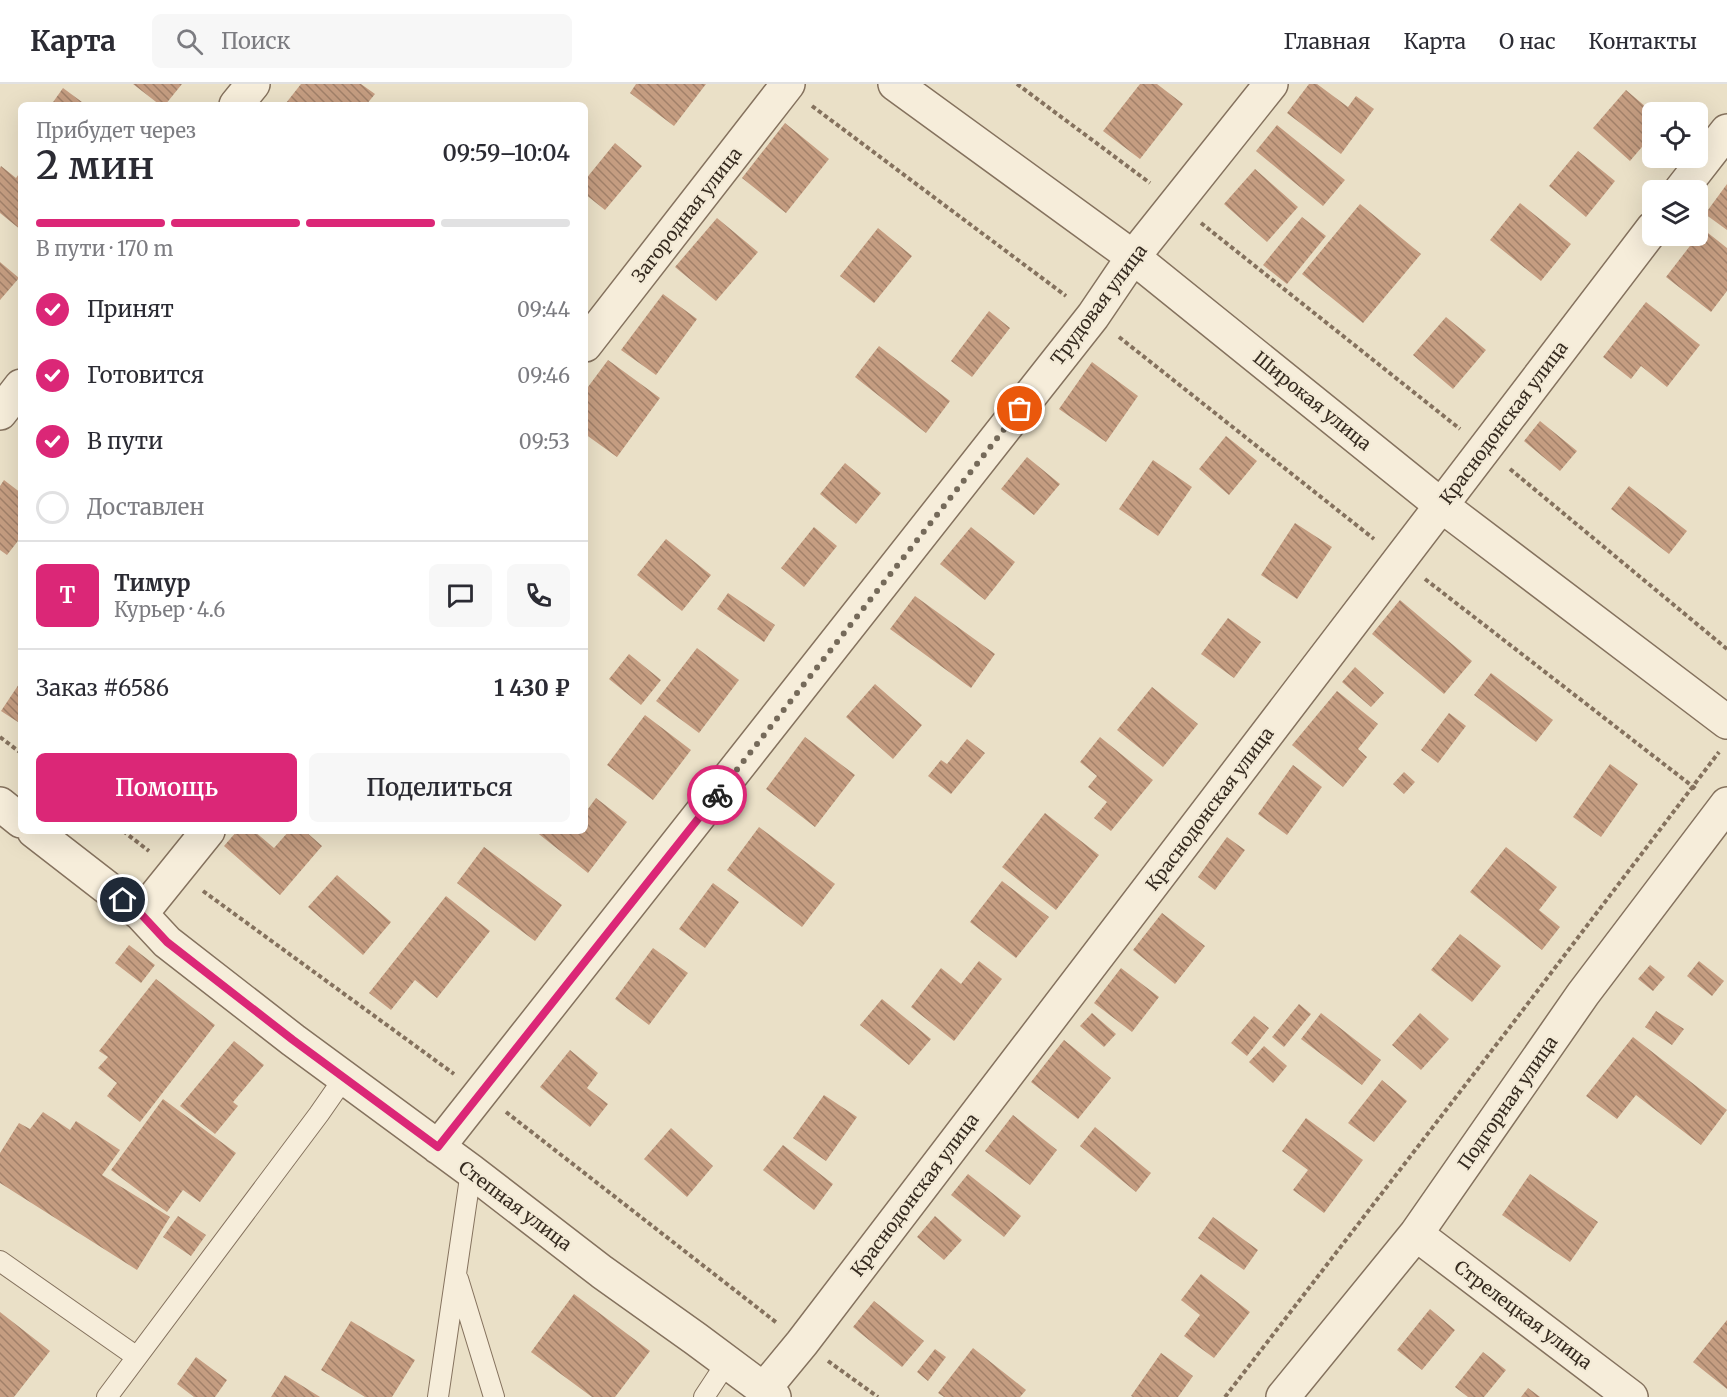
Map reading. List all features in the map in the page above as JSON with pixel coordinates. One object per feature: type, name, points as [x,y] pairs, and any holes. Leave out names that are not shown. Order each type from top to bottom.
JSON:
[{"type":"street","points":[[238,102],[252,84]]},
{"type":"street","name":"Широкая улица","points":[[895,84],[1133,257],[1724,736]]},
{"type":"street","name":"Трудовая улица","points":[[438,1147],[1093,316],[1133,257],[1271,84]]},
{"type":"street","name":"Загородная улица","points":[[588,341],[787,85]]},
{"type":"street","points":[[1689,180],[1727,131]]},
{"type":"street","name":"Краснодонская улица","points":[[769,1393],[802,1343],[1642,242]]},
{"type":"street","points":[[0,413],[18,390]]},
{"type":"street","points":[[0,804],[18,818]]},
{"type":"street","name":"Подгорная улица","points":[[1283,1397],[1416,1234],[1583,994],[1725,807]]},
{"type":"street","name":"Степная улица","points":[[38,834],[141,914],[167,942],[344,1078],[602,1272],[769,1393]]},
{"type":"street","points":[[141,914],[205,834]]},
{"type":"street","name":"Стрелецкая улица","points":[[1416,1234],[1631,1397]]},
{"type":"lane","points":[[107,1397],[344,1078]]},
{"type":"lane","points":[[438,1397],[471,1172]]},
{"type":"lane","points":[[0,1261],[137,1357]]},
{"type":"lane","points":[[456,1272],[494,1397]]},
{"type":"lane","points":[[704,1397],[727,1362]]},
{"type":"path","points":[[1017,84],[1177,204],[1484,448],[1727,649]]},
{"type":"path","points":[[787,85],[1093,316],[1400,560],[1693,787],[1725,807]]},
{"type":"path","points":[[1225,1397],[1693,787],[1724,736]]},
{"type":"path","points":[[0,737],[18,751]]},
{"type":"building","points":[[133,84],[182,84],[167,102],[156,102]]},
{"type":"building","points":[[301,84],[361,84],[375,94],[368,102],[287,102]]},
{"type":"building","points":[[636,84],[706,84],[674,126],[630,93]]},
{"type":"building","points":[[1140,84],[1157,84],[1183,104],[1140,159],[1103,131]]},
{"type":"building","points":[[1309,84],[1317,84],[1348,107],[1356,96],[1374,109],[1341,154],[1287,113]]},
{"type":"building","points":[[63,88],[82,102],[53,102]]},
{"type":"building","points":[[1626,90],[1642,104],[1642,147],[1630,161],[1593,128]]},
{"type":"building","points":[[785,123],[829,159],[786,213],[742,178]]},
{"type":"building","points":[[1277,125],[1345,180],[1323,206],[1256,151]]},
{"type":"building","points":[[615,143],[642,166],[605,210],[588,196],[588,176]]},
{"type":"building","points":[[1578,151],[1615,181],[1586,217],[1549,186]]},
{"type":"building","points":[[1,166],[16,178],[18,175],[18,228],[0,213]]},
{"type":"building","points":[[1255,169],[1298,207],[1267,242],[1224,204]]},
{"type":"building","points":[[1727,184],[1727,230],[1708,216],[1708,210]]},
{"type":"building","points":[[1520,203],[1571,244],[1541,281],[1490,240]]},
{"type":"building","points":[[1360,204],[1421,254],[1363,323],[1302,274]]},
{"type":"building","points":[[1302,217],[1326,236],[1287,284],[1263,265]]},
{"type":"building","points":[[717,218],[758,252],[716,301],[675,267]]},
{"type":"building","points":[[878,228],[912,256],[874,303],[840,276]]},
{"type":"building","points":[[1708,233],[1727,248],[1727,291],[1711,312],[1666,277],[1690,246],[1708,246]]},
{"type":"building","points":[[0,262],[18,279],[0,300]]},
{"type":"building","points":[[663,294],[697,319],[656,375],[621,350]]},
{"type":"building","points":[[1646,302],[1700,345],[1667,387],[1641,366],[1631,379],[1603,357]]},
{"type":"building","points":[[989,311],[1010,328],[972,377],[951,361]]},
{"type":"building","points":[[1446,317],[1486,350],[1453,389],[1413,355]]},
{"type":"building","points":[[879,346],[950,401],[926,433],[855,377]]},
{"type":"building","points":[[608,360],[660,398],[617,457],[588,436],[588,387]]},
{"type":"building","points":[[1092,362],[1138,396],[1106,442],[1059,409]]},
{"type":"building","points":[[1540,421],[1577,451],[1560,471],[1524,441]]},
{"type":"building","points":[[1226,436],[1257,461],[1229,495],[1199,469]]},
{"type":"building","points":[[1027,457],[1060,484],[1034,515],[1001,489]]},
{"type":"building","points":[[1153,460],[1192,487],[1158,536],[1119,509]]},
{"type":"building","points":[[845,463],[881,493],[856,524],[820,494]]},
{"type":"building","points":[[4,480],[18,491],[18,541],[7,555],[0,550],[0,486]]},
{"type":"building","points":[[1629,486],[1687,531],[1669,554],[1611,509]]},
{"type":"building","points":[[1295,523],[1332,547],[1297,599],[1261,575]]},
{"type":"building","points":[[814,527],[837,546],[804,587],[781,568]]},
{"type":"building","points":[[971,527],[1015,562],[985,600],[940,564]]},
{"type":"building","points":[[666,539],[711,575],[682,611],[637,575]]},
{"type":"building","points":[[728,593],[775,625],[764,642],[717,609]]},
{"type":"building","points":[[915,596],[995,654],[971,688],[890,629]]},
{"type":"building","points":[[1400,600],[1472,661],[1444,694],[1372,634]]},
{"type":"building","points":[[1228,618],[1261,642],[1234,678],[1201,654]]},
{"type":"building","points":[[697,648],[739,680],[699,733],[656,701]]},
{"type":"building","points":[[629,654],[661,680],[641,705],[609,679]]},
{"type":"building","points":[[1355,667],[1384,693],[1371,707],[1342,682]]},
{"type":"building","points":[[1491,673],[1553,720],[1536,742],[1474,695]]},
{"type":"building","points":[[875,684],[922,725],[893,759],[846,717]]},
{"type":"building","points":[[18,686],[18,722],[1,711]]},
{"type":"building","points":[[1152,687],[1198,724],[1163,767],[1117,730]]},
{"type":"building","points":[[1337,691],[1378,724],[1358,749],[1367,757],[1343,787],[1292,745]]},
{"type":"building","points":[[1449,713],[1466,726],[1438,763],[1421,750]]},
{"type":"building","points":[[645,715],[691,750],[653,800],[607,765]]},
{"type":"building","points":[[805,737],[855,775],[815,827],[766,789]]},
{"type":"building","points":[[1100,737],[1153,780],[1111,831],[1094,818],[1107,802],[1088,787],[1097,776],[1080,762]]},
{"type":"building","points":[[967,739],[985,753],[951,794],[928,776],[941,760],[947,764]]},
{"type":"building","points":[[1610,764],[1638,784],[1601,837],[1573,817]]},
{"type":"building","points":[[1293,765],[1322,787],[1287,835],[1258,814]]},
{"type":"building","points":[[1404,772],[1415,782],[1404,794],[1393,784]]},
{"type":"building","points":[[596,798],[627,822],[588,873],[539,834],[588,834],[588,809]]},
{"type":"building","points":[[1045,813],[1099,855],[1056,910],[1002,867]]},
{"type":"building","points":[[759,827],[835,884],[802,927],[727,870]]},
{"type":"building","points":[[234,834],[258,834],[274,848],[286,834],[308,834],[322,846],[280,895],[224,846]]},
{"type":"building","points":[[1227,837],[1245,850],[1215,890],[1198,877]]},
{"type":"building","points":[[484,847],[562,905],[535,941],[457,883]]},
{"type":"building","points":[[1506,847],[1557,887],[1539,910],[1560,927],[1542,950],[1470,892]]},
{"type":"building","points":[[337,875],[391,922],[363,955],[308,907]]},
{"type":"building","points":[[1002,881],[1049,917],[1016,958],[970,922]]},
{"type":"building","points":[[713,883],[739,902],[705,948],[679,929]]},
{"type":"building","points":[[446,896],[490,931],[437,998],[415,980],[391,1010],[369,993]]},
{"type":"building","points":[[1162,913],[1205,946],[1175,984],[1133,950]]},
{"type":"building","points":[[1460,934],[1501,966],[1472,1002],[1431,970]]},
{"type":"building","points":[[129,945],[155,965],[141,983],[115,963]]},
{"type":"building","points":[[653,948],[688,973],[649,1025],[615,999]]},
{"type":"building","points":[[979,961],[1002,979],[954,1041],[911,1007],[941,968],[961,984]]},
{"type":"building","points":[[1699,961],[1724,981],[1712,996],[1687,976]]},
{"type":"building","points":[[1650,965],[1665,977],[1653,991],[1638,979]]},
{"type":"building","points":[[1121,968],[1159,997],[1132,1032],[1094,1003]]},
{"type":"building","points":[[156,979],[215,1025],[140,1122],[107,1096],[117,1083],[98,1068],[108,1057],[99,1051]]},
{"type":"building","points":[[882,999],[931,1039],[909,1065],[860,1025]]},
{"type":"building","points":[[1299,1004],[1311,1014],[1284,1047],[1272,1037]]},
{"type":"building","points":[[1656,1011],[1684,1029],[1672,1045],[1645,1027]]},
{"type":"building","points":[[1092,1013],[1116,1034],[1104,1047],[1080,1026]]},
{"type":"building","points":[[1321,1013],[1381,1060],[1362,1085],[1301,1039]]},
{"type":"building","points":[[1420,1013],[1449,1039],[1421,1070],[1392,1045]]},
{"type":"building","points":[[1254,1016],[1269,1028],[1247,1056],[1231,1043]]},
{"type":"building","points":[[1633,1037],[1727,1110],[1701,1145],[1636,1095],[1617,1119],[1586,1096]]},
{"type":"building","points":[[1064,1040],[1111,1078],[1078,1119],[1031,1082]]},
{"type":"building","points":[[234,1041],[264,1065],[233,1102],[238,1106],[215,1134],[180,1106]]},
{"type":"building","points":[[1264,1046],[1287,1066],[1273,1083],[1249,1062]]},
{"type":"building","points":[[570,1050],[598,1073],[587,1088],[608,1104],[590,1127],[540,1087]]},
{"type":"building","points":[[1382,1080],[1407,1101],[1374,1142],[1348,1123]]},
{"type":"building","points":[[824,1095],[857,1117],[826,1161],[793,1138]]},
{"type":"building","points":[[163,1099],[236,1153],[200,1202],[183,1190],[167,1212],[111,1170]]},
{"type":"building","points":[[43,1112],[70,1130],[76,1121],[120,1150],[102,1175],[170,1217],[137,1270],[0,1183],[0,1153],[19,1123],[30,1129]]},
{"type":"building","points":[[1013,1115],[1057,1150],[1030,1185],[985,1151]]},
{"type":"building","points":[[1306,1118],[1363,1160],[1324,1213],[1293,1190],[1308,1170],[1282,1151]]},
{"type":"building","points":[[1095,1127],[1151,1173],[1136,1192],[1080,1146]]},
{"type":"building","points":[[671,1128],[713,1166],[687,1197],[644,1159]]},
{"type":"building","points":[[783,1145],[833,1184],[814,1210],[763,1170]]},
{"type":"building","points":[[968,1174],[1021,1216],[1004,1237],[951,1195]]},
{"type":"building","points":[[1530,1174],[1598,1222],[1570,1262],[1502,1215]]},
{"type":"building","points":[[178,1216],[206,1235],[191,1256],[163,1237]]},
{"type":"building","points":[[935,1216],[962,1240],[944,1260],[917,1237]]},
{"type":"building","points":[[1213,1217],[1258,1250],[1244,1270],[1198,1238]]},
{"type":"building","points":[[1201,1274],[1250,1312],[1214,1358],[1184,1336],[1200,1315],[1181,1300]]},
{"type":"building","points":[[574,1294],[650,1351],[615,1397],[592,1397],[531,1352]]},
{"type":"building","points":[[874,1301],[924,1341],[902,1367],[853,1327]]},
{"type":"building","points":[[1430,1309],[1455,1330],[1422,1370],[1397,1350]]},
{"type":"building","points":[[0,1312],[50,1351],[14,1397],[0,1397]]},
{"type":"building","points":[[1727,1320],[1727,1389],[1693,1362]]},
{"type":"building","points":[[351,1321],[415,1360],[392,1397],[365,1397],[321,1370]]},
{"type":"building","points":[[973,1348],[1026,1390],[1020,1397],[944,1397],[938,1393]]},
{"type":"building","points":[[935,1349],[946,1357],[928,1381],[917,1372]]},
{"type":"building","points":[[1483,1352],[1506,1370],[1484,1397],[1468,1397],[1455,1387]]},
{"type":"building","points":[[1161,1353],[1193,1376],[1178,1397],[1131,1396]]},
{"type":"building","points":[[196,1357],[227,1380],[215,1397],[194,1397],[177,1384]]},
{"type":"building","points":[[285,1375],[320,1397],[271,1397]]},
{"type":"building","points":[[1528,1388],[1540,1397],[1521,1397]]},
{"type":"way so far","points":[[717,795],[1020,409]]},
{"type":"route","points":[[123,900],[141,914],[167,942],[293,1040],[438,1147],[717,795]]}]
